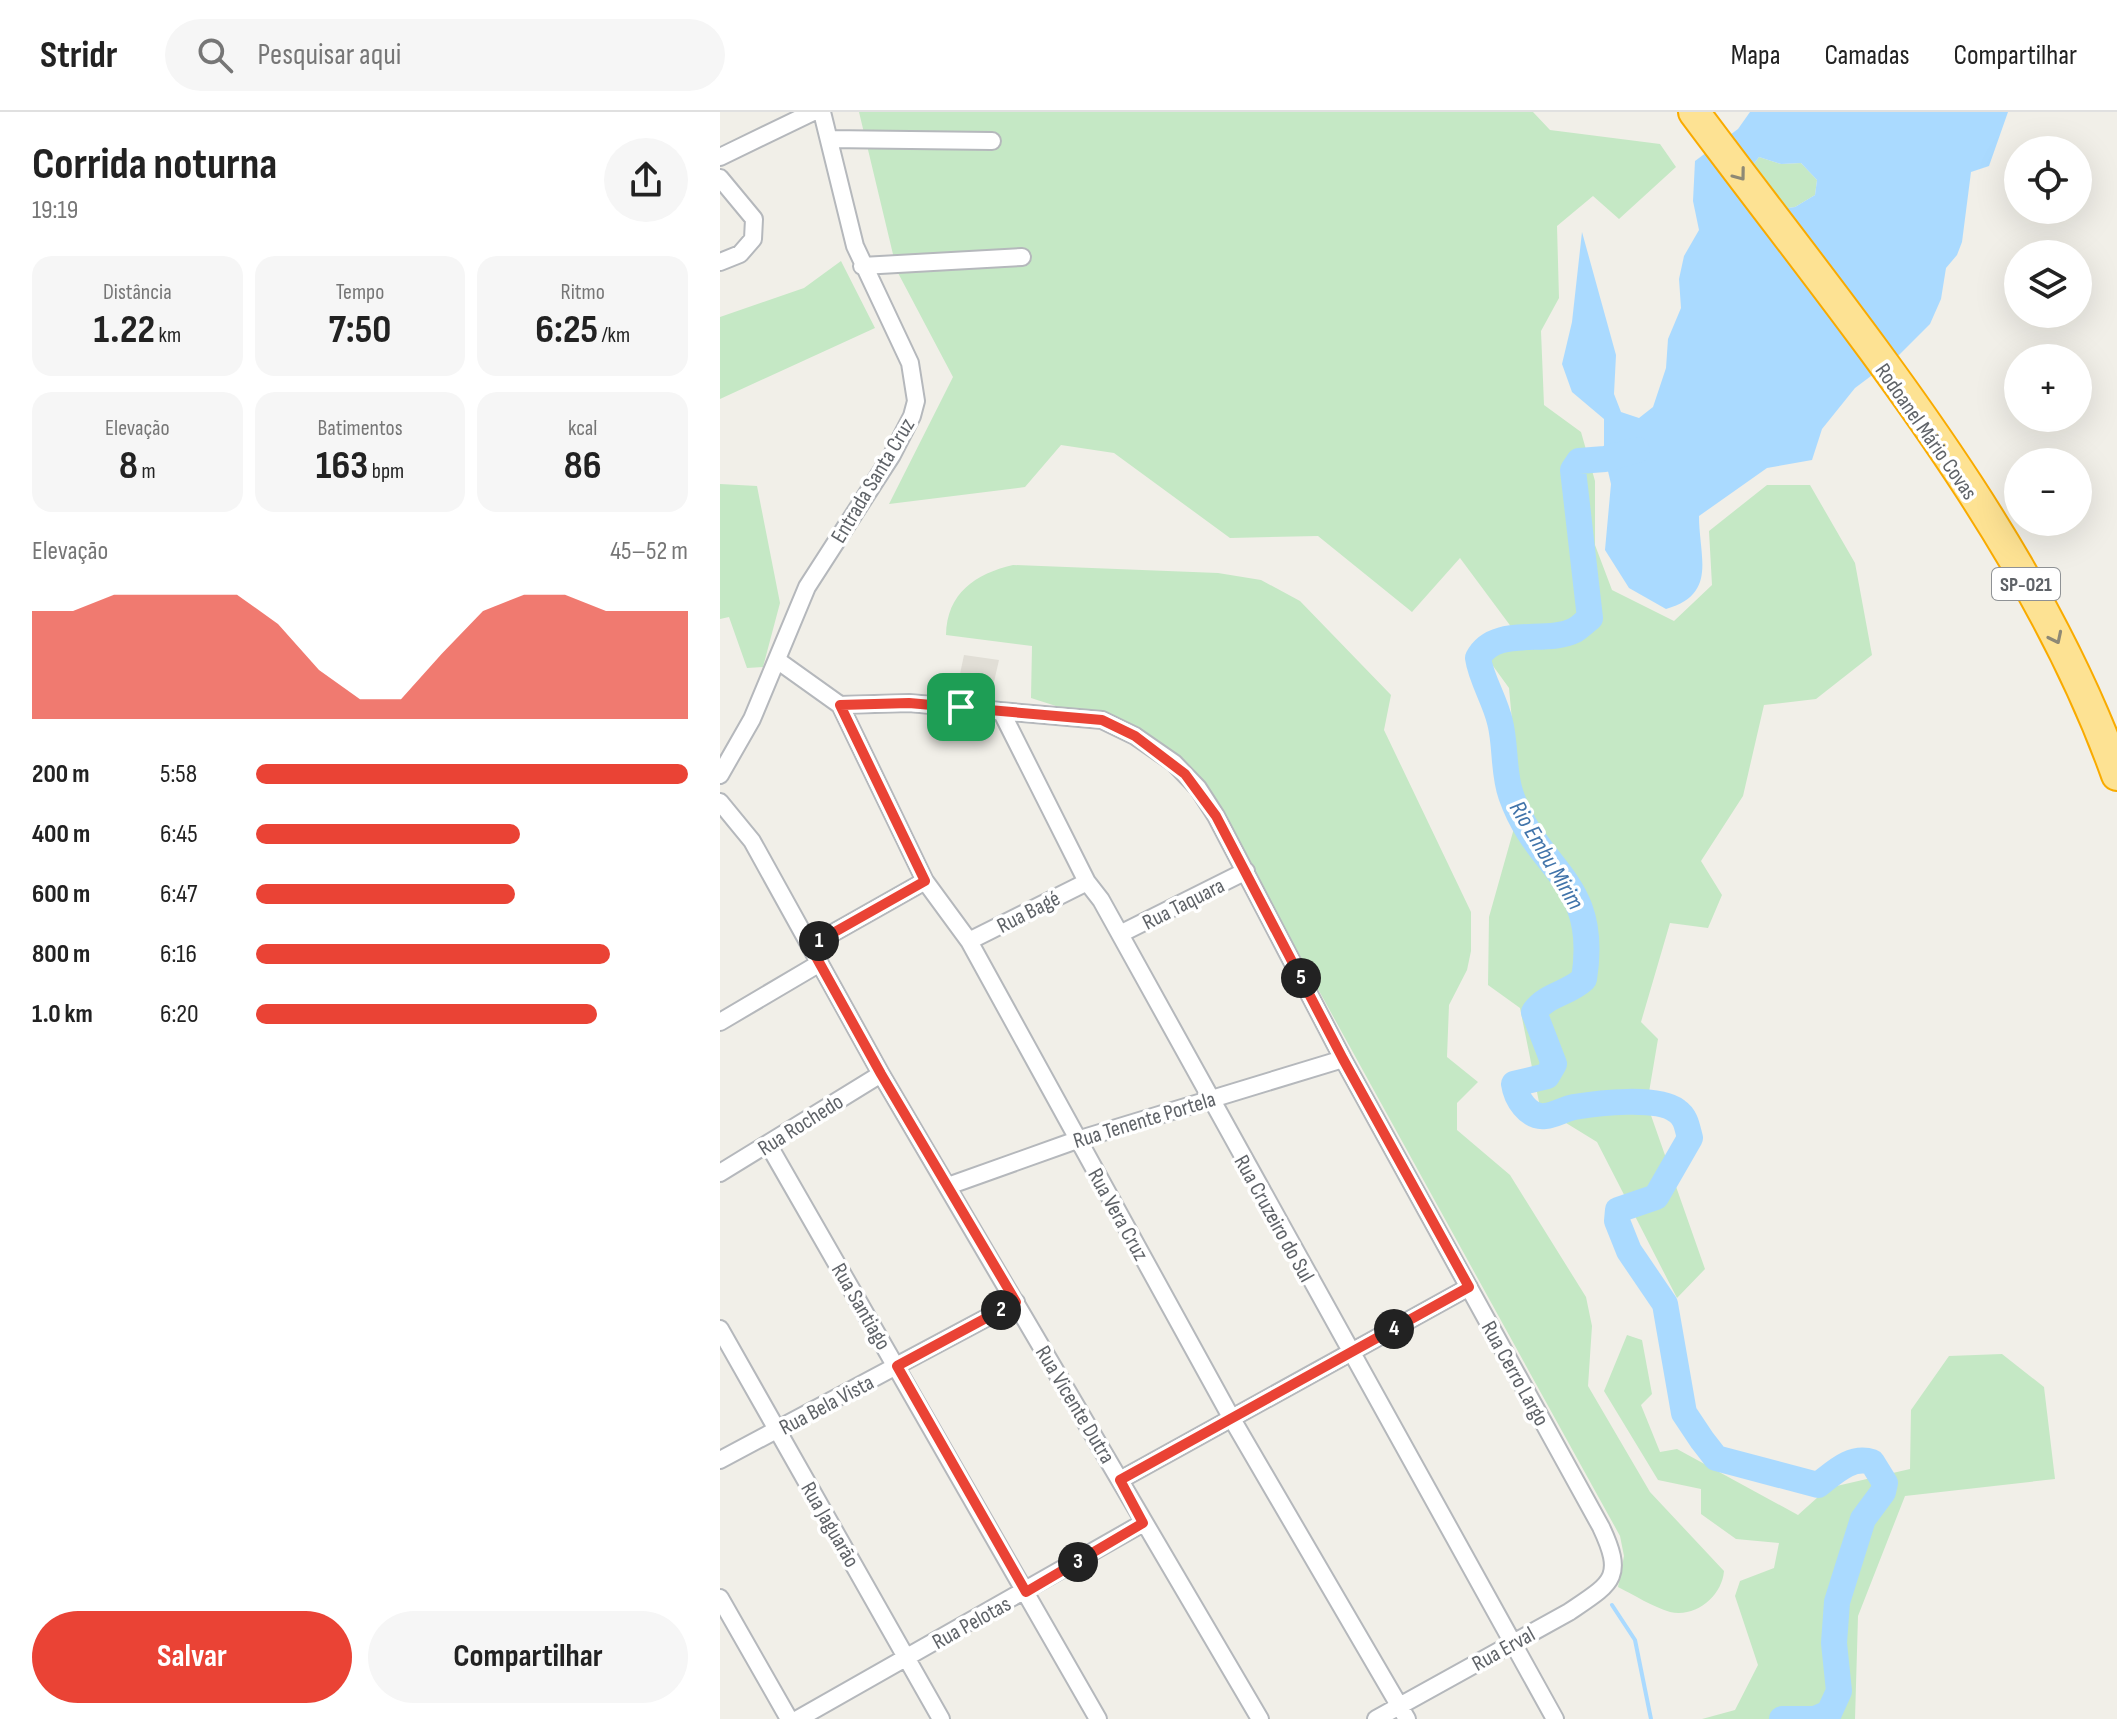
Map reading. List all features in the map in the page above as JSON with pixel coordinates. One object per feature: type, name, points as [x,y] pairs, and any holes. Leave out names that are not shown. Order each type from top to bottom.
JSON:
[{"type":"highway","name":"Rodoanel Mário Covas","points":[[1694,112],[1912,405],[1980,507],[2047,618],[2102,732],[2117,775]]},
{"type":"street","points":[[720,157],[813,112]]},
{"type":"street","name":"Entrada Santa Cruz","points":[[720,775],[752,719],[807,587],[892,455],[914,408],[916,386],[910,363],[862,266],[822,112]]},
{"type":"street","points":[[829,139],[992,141]]},
{"type":"street","points":[[720,178],[754,219],[753,239],[740,254],[720,262]]},
{"type":"street","points":[[862,266],[1022,257]]},
{"type":"street","points":[[777,660],[840,705]]},
{"type":"street","name":"Rua Cerro Largo","points":[[840,705],[909,703],[1002,713],[1066,714],[1102,720],[1135,736],[1174,763],[1198,788],[1246,871],[1343,1059],[1601,1527],[1615,1563]]},
{"type":"street","name":"Rua Vera Cruz","points":[[840,705],[925,881],[969,941],[1232,1419],[1404,1712]]},
{"type":"street","name":"Rua Cruzeiro do Sul","points":[[1002,713],[1087,882],[1120,934],[1349,1353],[1555,1719]]},
{"type":"street","name":"Rua Vicente Dutra","points":[[720,802],[752,841],[881,1074],[1260,1719]]},
{"type":"street","name":"Rua Taquara","points":[[1120,934],[1246,871]]},
{"type":"street","points":[[810,946],[925,881]]},
{"type":"street","name":"Rua Bagé","points":[[969,941],[1087,882]]},
{"type":"street","points":[[720,1022],[820,963]]},
{"type":"street","name":"Rua Tenente Portela","points":[[948,1186],[1077,1140],[1343,1059]]},
{"type":"street","name":"Rua Rochedo","points":[[720,1173],[881,1074]]},
{"type":"street","name":"Rua Santiago","points":[[768,1144],[1098,1719]]},
{"type":"street","points":[[1120,1480],[1469,1287]]},
{"type":"street","name":"Rua Bela Vista","points":[[720,1460],[1016,1302]]},
{"type":"street","name":"Rua Jaguarão","points":[[720,1329],[941,1719]]},
{"type":"street","name":"Rua Pelotas","points":[[798,1719],[1143,1523]]},
{"type":"street","name":"Rua Erval","points":[[1376,1719],[1404,1712],[1598,1592],[1612,1575],[1615,1563]]},
{"type":"street","points":[[720,1598],[789,1719]]},
{"type":"shaded area","points":[[964,655],[999,660],[991,695],[957,688]]},
{"type":"green space","points":[[859,112],[1533,112],[1550,130],[1660,144],[1676,167],[1619,219],[1593,196],[1557,226],[1559,298],[1541,331],[1544,405],[1581,432],[1595,481],[1595,545],[1612,590],[1674,621],[1712,585],[1709,531],[1767,485],[1810,485],[1855,563],[1872,655],[1816,699],[1764,705],[1743,796],[1701,861],[1722,895],[1708,928],[1670,923],[1641,1022],[1658,1039],[1647,1104],[1705,1269],[1677,1298],[1597,1142],[1540,1107],[1520,1008],[1488,985],[1489,917],[1520,807],[1509,688],[1488,659],[1512,628],[1460,558],[1412,612],[1318,536],[1230,538],[1114,453],[1061,445],[1025,487],[889,504],[953,377],[897,271]]},
{"type":"green space","points":[[1759,157],[1781,164],[1801,163],[1817,180],[1815,195],[1795,207],[1754,213],[1738,198],[1738,185]]},
{"type":"green space","points":[[841,261],[875,328],[720,399],[720,317],[804,288]]},
{"type":"green space","points":[[720,484],[757,486],[780,603],[763,667],[747,668],[729,617],[720,619]]},
{"type":"green space","points":[[1013,565],[1218,573],[1261,580],[1300,601],[1391,695],[1384,730],[1471,912],[1471,951],[1467,970],[1449,1005],[1447,1057],[1478,1082],[1457,1103],[1457,1130],[1510,1175],[1586,1297],[1592,1326],[1588,1386],[1650,1492],[1724,1571],[1718,1589],[1706,1603],[1689,1612],[1670,1612],[1618,1587],[1624,1556],[1620,1536],[1207,788],[1190,772],[1149,745],[1076,713],[1031,698],[1032,646],[946,635],[952,608],[966,588],[987,574]]},
{"type":"green space","points":[[1627,1335],[1642,1340],[1652,1394],[1641,1405],[1660,1452],[1677,1449],[1798,1515],[1828,1488],[1910,1469],[1911,1410],[1949,1356],[2002,1354],[2044,1387],[2055,1479],[1905,1496],[1858,1616],[1855,1719],[1702,1719],[1735,1710],[1758,1665],[1735,1596],[1740,1581],[1774,1568],[1779,1543],[1736,1539],[1701,1514],[1701,1489],[1658,1480],[1604,1391]]},
{"type":"water","points":[[1750,112],[2008,112],[1989,166],[1971,172],[1962,242],[1957,255],[1946,268],[1941,299],[1930,324],[1899,355],[1855,388],[1822,429],[1812,460],[1767,468],[1699,516],[1702,572],[1699,584],[1693,594],[1666,609],[1629,588],[1605,550],[1611,484],[1604,454],[1604,419],[1572,392],[1562,364],[1572,322],[1582,232],[1616,355],[1614,394],[1621,412],[1639,418],[1653,407],[1666,368],[1668,339],[1681,308],[1679,279],[1684,256],[1699,230],[1693,201],[1695,161],[1738,129]],"holes":[[[1759,157],[1781,164],[1801,163],[1817,180],[1815,195],[1795,207],[1754,213],[1738,198],[1738,185]]]},
{"type":"waterway","name":"Rio Embu Mirim","points":[[1637,450],[1605,459],[1579,461],[1573,470],[1590,618],[1575,630],[1563,634],[1496,642],[1478,658],[1500,722],[1511,795],[1536,843],[1575,897],[1583,919],[1587,946],[1584,979],[1545,1001],[1534,1012],[1554,1064],[1547,1076],[1514,1084],[1524,1106],[1539,1116],[1585,1105],[1642,1102],[1668,1106],[1684,1119],[1690,1138],[1656,1197],[1618,1210],[1617,1221],[1629,1251],[1665,1304],[1684,1413],[1716,1458],[1818,1485],[1843,1466],[1864,1460],[1872,1462],[1885,1483],[1883,1492],[1863,1519],[1837,1602],[1834,1643],[1839,1691],[1829,1713],[1815,1719]]},
{"type":"waterway","points":[[1612,1605],[1635,1640],[1651,1719]]},
{"type":"waterway","name":"Rio Embu Mirim","points":[[1782,1719],[1811,1719]]},
{"type":"route","points":[[909,703],[961,707],[1002,713],[1066,714],[1102,720],[1135,736],[1174,763],[1198,788],[1246,871],[1343,1059],[1469,1287],[1120,1480],[1143,1523],[1026,1592],[897,1366],[1016,1302],[881,1074],[810,946],[925,881],[840,705],[909,703]]}]
